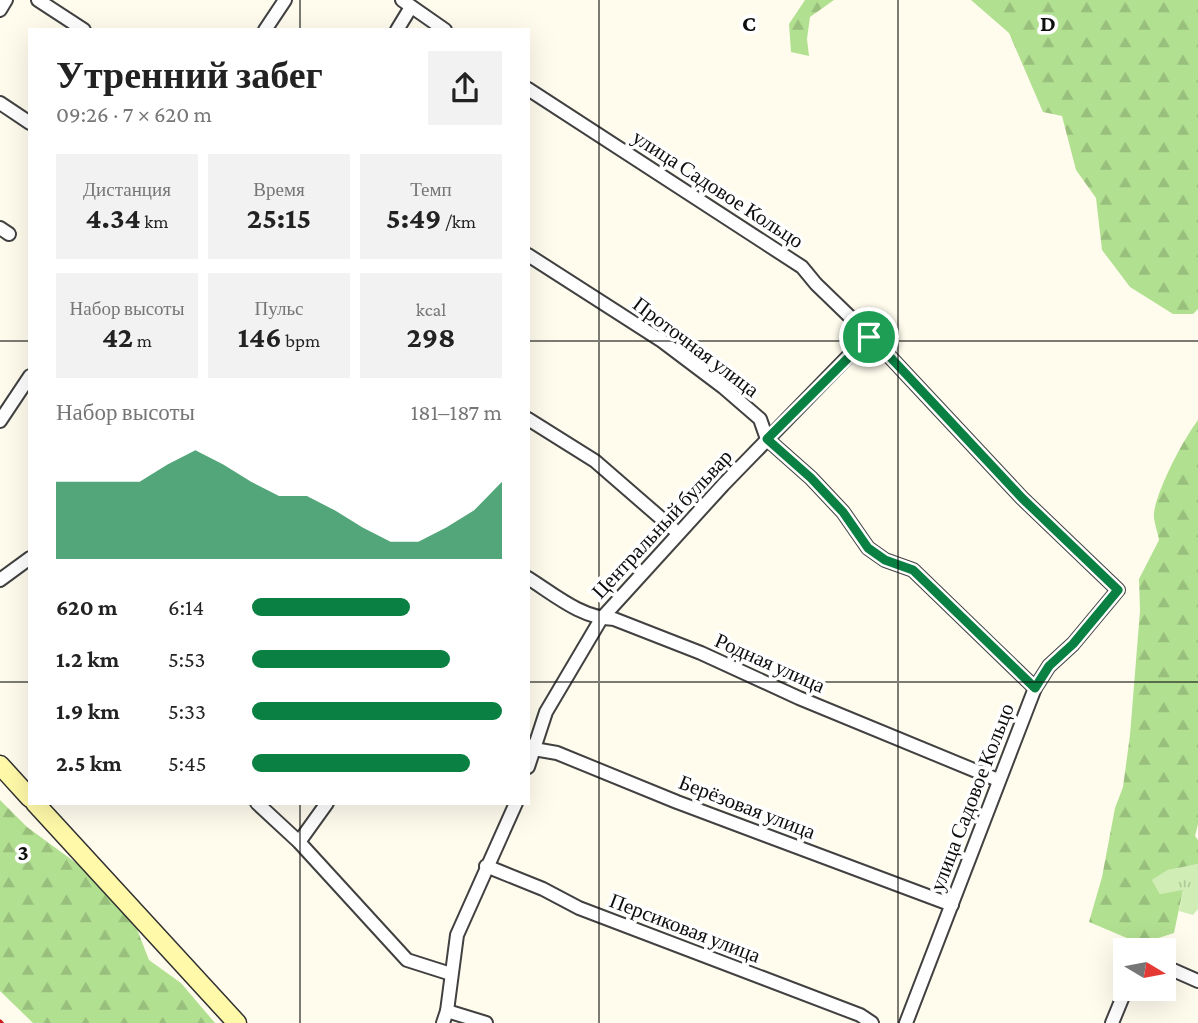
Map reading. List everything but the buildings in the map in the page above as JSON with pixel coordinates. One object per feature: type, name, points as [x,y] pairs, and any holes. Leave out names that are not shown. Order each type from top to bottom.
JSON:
[{"type":"street","points":[[0,10],[6,0]]},
{"type":"street","points":[[38,0],[81,28]]},
{"type":"street","points":[[266,28],[285,0]]},
{"type":"street","points":[[398,28],[406,4],[442,28]]},
{"type":"street","name":"улица Садовое Кольцо","points":[[530,90],[802,267],[1022,498],[1118,590],[1073,644],[1049,666],[1035,688],[906,1023]]},
{"type":"street","points":[[0,103],[28,122]]},
{"type":"street","name":"Проточная улица","points":[[530,255],[662,341],[723,387],[760,419],[767,439],[811,478],[843,512],[868,548],[885,560],[913,570],[1035,688]]},
{"type":"street","name":"Центральный бульвар","points":[[531,747],[546,712],[601,619],[767,439],[869,337]]},
{"type":"street","points":[[0,421],[28,379]]},
{"type":"street","points":[[530,420],[595,461],[678,533]]},
{"type":"street","points":[[0,580],[27,565]]},
{"type":"street","name":"Родная улица","points":[[530,579],[581,612],[601,619],[614,619],[701,653],[799,698],[998,780]]},
{"type":"street","name":"Берёзовая улица","points":[[531,747],[557,752],[690,807],[952,905]]},
{"type":"street","points":[[0,765],[28,796]]},
{"type":"street","points":[[37,805],[237,1023]]},
{"type":"street","points":[[259,805],[299,842],[407,960],[451,974]]},
{"type":"street","points":[[299,842],[326,805]]},
{"type":"street","points":[[486,1023],[445,1017],[457,935],[515,805]]},
{"type":"street","name":"Персиковая улица","points":[[486,866],[543,889],[579,908],[860,1016],[872,1023]]},
{"type":"street","points":[[1176,971],[1198,981]]},
{"type":"street","points":[[1112,1023],[1121,1001]]},
{"type":"green space","points":[[805,0],[834,0],[810,17],[807,39],[809,56],[791,52],[789,24]]},
{"type":"green space","points":[[971,0],[1198,0],[1198,309],[1193,314],[1173,314],[1130,287],[1102,250],[1096,198],[1076,170],[1062,116],[1043,112],[1009,33]]},
{"type":"green space","points":[[1198,420],[1198,824],[1195,836],[1198,840],[1198,864],[1168,870],[1152,880],[1160,894],[1183,890],[1174,933],[1158,938],[1127,938],[1089,922],[1102,877],[1115,808],[1123,787],[1140,611],[1139,579],[1159,540],[1154,516],[1156,503],[1165,478]]},
{"type":"green space","points":[[0,800],[27,827],[83,868],[135,924],[149,960],[181,983],[215,1023],[33,1023],[0,991]]},
{"type":"green space","points":[[1198,864],[1198,909],[1193,915],[1179,911],[1183,891],[1160,894],[1152,880],[1168,870]]},
{"type":"route","points":[[869,337],[1022,498],[1118,590],[1073,644],[1049,666],[1035,688],[913,570],[885,560],[868,548],[843,512],[811,478],[767,439],[869,337]]}]
